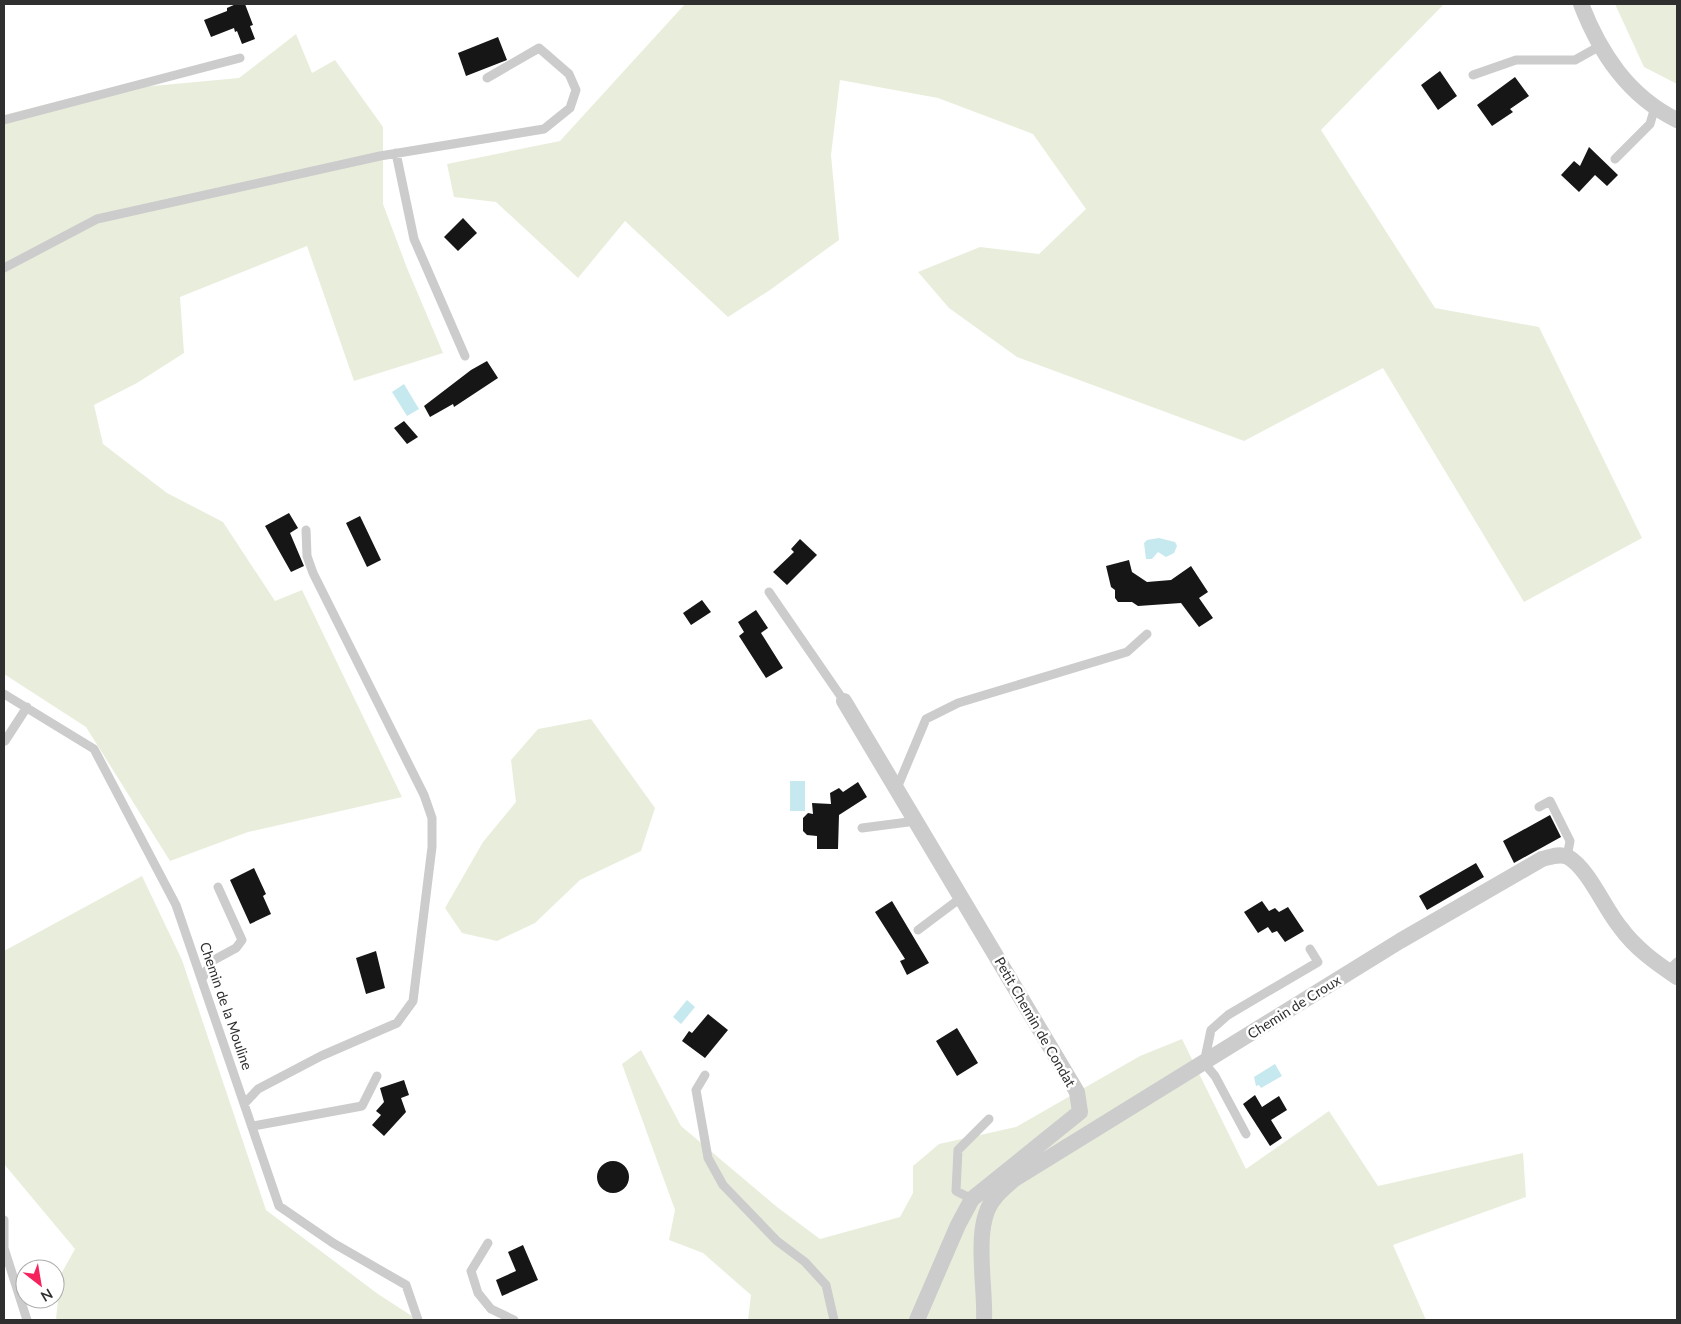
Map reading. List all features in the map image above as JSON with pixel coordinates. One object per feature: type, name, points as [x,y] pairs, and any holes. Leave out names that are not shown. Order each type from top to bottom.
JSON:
[{"type":"street","points":[[1581,4],[1600,46],[1616,71],[1636,92],[1655,107],[1677,120]]},
{"type":"street","name":"Petit Chemin de Condat","points":[[844,701],[1077,1092],[1080,1112],[972,1200],[958,1225],[917,1320]]},
{"type":"street","name":"Chemin de Croux","points":[[984,1320],[981,1262],[983,1224],[992,1200],[1021,1175],[1400,941],[1518,872],[1542,859],[1556,855],[1567,857]]},
{"type":"street","points":[[1567,857],[1583,871],[1620,928],[1640,950],[1674,970]]},
{"type":"lane","points":[[1474,75],[1516,60],[1575,60],[1600,46]]},
{"type":"lane","points":[[4,268],[97,219],[396,153],[544,129],[570,108],[576,90],[569,74],[539,48],[487,78]]},
{"type":"lane","points":[[4,120],[240,58]]},
{"type":"lane","points":[[1614,159],[1650,124],[1655,107]]},
{"type":"lane","points":[[396,153],[414,240],[465,356]]},
{"type":"lane","points":[[245,1102],[258,1088],[321,1056],[397,1023],[414,1002],[432,847],[432,818],[424,794],[313,573],[308,556],[306,530]]},
{"type":"lane","points":[[769,592],[844,701]]},
{"type":"lane","points":[[897,788],[926,718],[958,703],[1127,652],[1147,634]]},
{"type":"lane","name":"Chemin de la Mouline","points":[[4,694],[94,749],[176,905],[245,1102],[279,1206],[333,1243],[406,1285],[418,1320]]},
{"type":"lane","points":[[5,741],[27,707]]},
{"type":"lane","points":[[1539,807],[1550,801],[1570,842],[1567,857]]},
{"type":"lane","points":[[862,828],[916,821]]},
{"type":"lane","points":[[202,978],[212,961],[236,948],[242,940],[218,887]]},
{"type":"lane","points":[[918,930],[962,897]]},
{"type":"lane","points":[[1246,1134],[1215,1076],[1204,1063],[1212,1030],[1228,1015],[1318,962],[1310,948]]},
{"type":"lane","points":[[705,1075],[696,1090],[708,1158],[723,1186],[777,1241],[806,1262],[826,1285],[834,1320]]},
{"type":"lane","points":[[253,1126],[362,1106],[377,1076]]},
{"type":"lane","points":[[972,1200],[956,1191],[958,1150],[989,1119]]},
{"type":"lane","points":[[4,1220],[4,1248],[27,1320]]},
{"type":"lane","points":[[488,1243],[471,1271],[478,1294],[491,1309],[514,1320]]},
{"type":"green space","points":[[685,4],[1444,4],[1321,130],[1435,308],[1539,327],[1642,538],[1524,602],[1383,368],[1244,441],[1017,357],[949,308],[918,272],[980,247],[1039,254],[1086,209],[1033,134],[938,98],[840,80],[831,155],[839,240],[770,290],[728,317],[625,221],[578,278],[496,202],[454,197],[447,164],[560,141]]},
{"type":"green space","points":[[1615,4],[1677,4],[1677,84],[1644,67]]},
{"type":"green space","points":[[296,34],[312,73],[335,60],[383,127],[383,204],[407,268],[443,353],[354,381],[307,246],[180,297],[184,353],[137,383],[94,405],[103,444],[167,493],[223,522],[275,601],[302,590],[402,797],[248,832],[170,861],[86,727],[4,674],[4,115],[98,91],[239,78]]},
{"type":"green space","points":[[591,719],[655,808],[641,851],[580,880],[535,923],[497,941],[462,933],[445,908],[483,842],[516,802],[511,760],[538,729]]},
{"type":"green space","points":[[142,876],[182,960],[266,1210],[378,1294],[418,1320],[58,1320],[56,1318],[57,1309],[65,1309],[65,1267],[75,1249],[4,1164],[4,951]]},
{"type":"green space","points":[[1182,1039],[1246,1169],[1329,1111],[1378,1186],[1523,1153],[1526,1197],[1393,1245],[1426,1320],[748,1320],[751,1295],[703,1253],[669,1240],[675,1210],[622,1064],[641,1050],[681,1126],[777,1207],[820,1239],[900,1217],[913,1193],[913,1166],[939,1144],[1016,1127],[1140,1056]]},
{"type":"water","points":[[404,384],[419,409],[407,416],[392,392]]},
{"type":"water","points":[[1159,538],[1175,542],[1177,546],[1174,553],[1166,557],[1158,552],[1152,559],[1146,559],[1144,543],[1147,540]]},
{"type":"water","points":[[790,781],[805,781],[805,811],[790,811]]},
{"type":"water","points":[[687,1000],[695,1007],[681,1024],[673,1017]]},
{"type":"water","points":[[1275,1064],[1282,1076],[1261,1088],[1259,1085],[1256,1086],[1254,1077]]},
{"type":"building","points":[[236,4],[245,4],[253,25],[250,26],[255,39],[242,44],[234,28],[211,37],[204,20],[227,11],[227,8]]},
{"type":"building","points":[[498,37],[507,60],[466,76],[458,53]]},
{"type":"building","points":[[1440,71],[1457,96],[1438,110],[1421,85]]},
{"type":"building","points":[[1515,77],[1529,96],[1510,109],[1513,112],[1492,126],[1477,105]]},
{"type":"building","points":[[1589,147],[1618,175],[1607,186],[1595,175],[1579,192],[1561,175],[1574,161],[1580,166]]},
{"type":"building","points":[[463,218],[477,233],[458,251],[444,237]]},
{"type":"building","points":[[487,361],[498,378],[454,407],[453,404],[430,417],[424,406],[471,370]]},
{"type":"building","points":[[404,421],[418,437],[407,444],[394,428]]},
{"type":"building","points":[[289,513],[298,528],[290,533],[304,566],[291,572],[265,526]]},
{"type":"building","points":[[360,516],[381,560],[367,567],[346,523]]},
{"type":"building","points":[[800,539],[817,555],[787,585],[773,572],[794,552],[791,549]]},
{"type":"building","points":[[1129,560],[1132,572],[1147,582],[1171,580],[1191,566],[1208,592],[1199,598],[1213,618],[1199,627],[1181,603],[1138,606],[1132,602],[1118,602],[1115,598],[1115,590],[1111,587],[1106,566]]},
{"type":"building","points":[[702,600],[711,612],[691,625],[683,613]]},
{"type":"building","points":[[756,610],[768,628],[761,633],[783,668],[766,678],[739,636],[744,632],[738,622]]},
{"type":"building","points":[[858,782],[867,797],[839,815],[838,849],[817,849],[817,836],[807,835],[803,831],[803,818],[808,813],[813,814],[812,803],[831,804],[830,793],[839,788],[843,792]]},
{"type":"building","points":[[1550,815],[1561,837],[1514,863],[1503,841]]},
{"type":"building","points":[[1476,863],[1484,877],[1427,910],[1419,896]]},
{"type":"building","points":[[254,868],[266,894],[263,896],[271,914],[250,924],[230,880]]},
{"type":"building","points":[[892,901],[929,963],[907,975],[900,961],[905,959],[875,912]]},
{"type":"building","points":[[1262,901],[1269,911],[1275,908],[1279,912],[1288,907],[1304,931],[1285,942],[1277,931],[1272,933],[1268,927],[1258,933],[1244,912]]},
{"type":"building","points":[[376,951],[385,988],[366,994],[356,958]]},
{"type":"building","points":[[708,1014],[728,1030],[705,1058],[682,1041],[689,1031],[692,1033]]},
{"type":"building","points":[[957,1028],[978,1063],[957,1076],[936,1041]]},
{"type":"building","points":[[404,1080],[409,1095],[401,1098],[406,1112],[384,1136],[372,1125],[381,1115],[376,1111],[384,1102],[380,1088]]},
{"type":"building","points":[[1255,1095],[1262,1107],[1279,1096],[1287,1110],[1271,1120],[1282,1138],[1270,1146],[1243,1104]]},
{"type":"building","points":[[613,1161],[619,1162],[624,1166],[628,1171],[628,1183],[624,1188],[619,1192],[613,1193],[607,1192],[602,1188],[598,1183],[597,1177],[598,1171],[602,1166],[607,1162]]},
{"type":"building","points":[[523,1245],[538,1280],[502,1296],[496,1280],[516,1271],[508,1252]]}]
